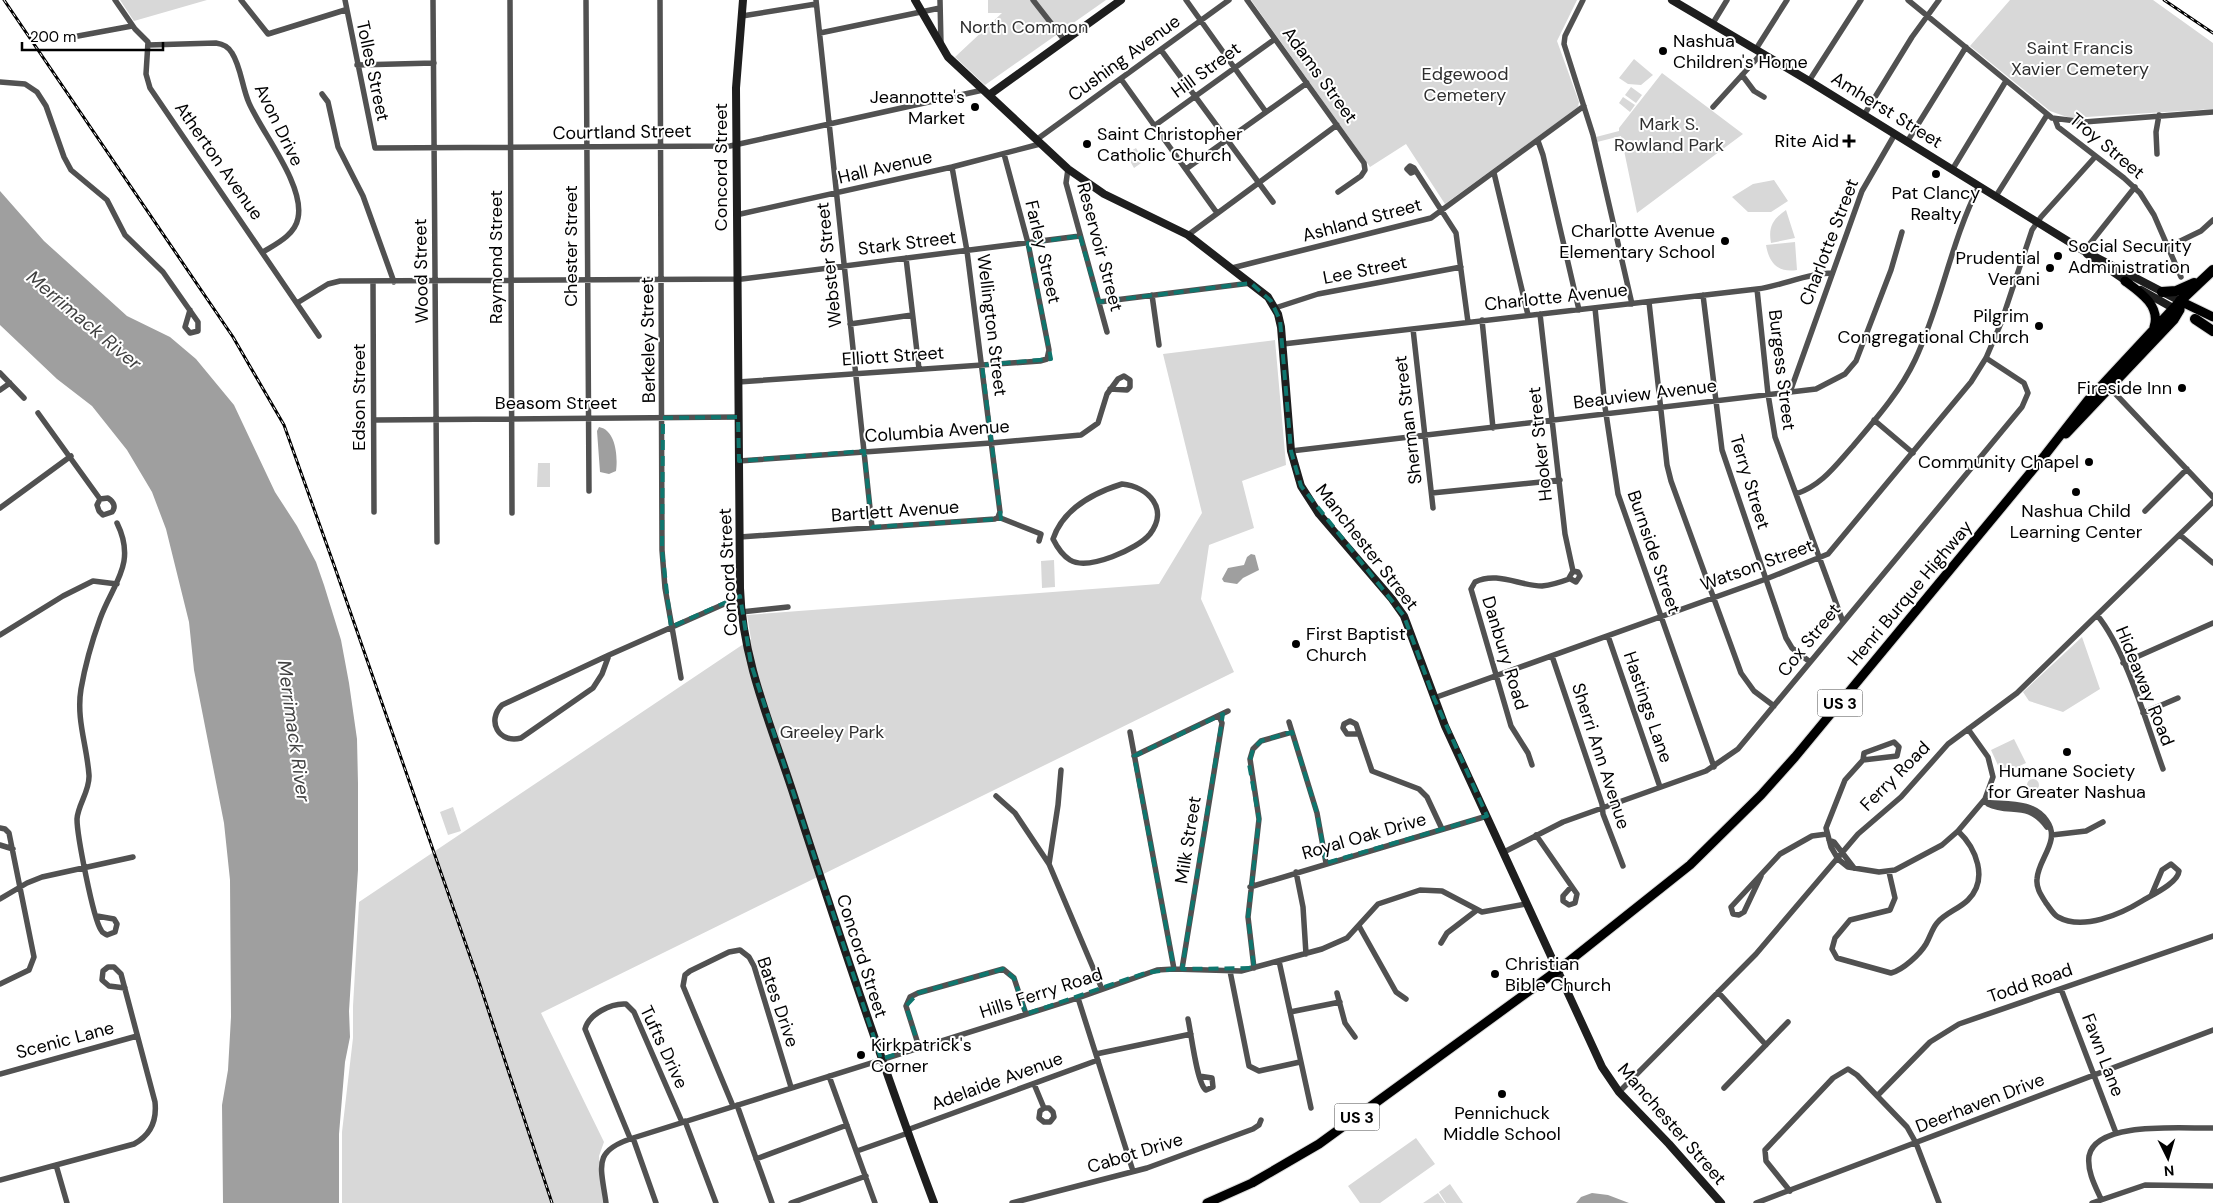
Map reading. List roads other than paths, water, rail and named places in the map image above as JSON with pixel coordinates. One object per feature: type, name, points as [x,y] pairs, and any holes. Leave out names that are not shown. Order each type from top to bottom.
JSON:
[{"type":"highway","name":"US 3","points":[[2178,307],[2200,281],[2213,270]]},
{"type":"highway","points":[[2162,292],[2176,291],[2200,281]]},
{"type":"highway","points":[[2195,319],[2213,329]]},
{"type":"main road","name":"Concord Street","points":[[744,0],[736,72],[741,612],[751,664],[881,1059],[934,1203]]},
{"type":"main road","name":"Manchester Street","points":[[915,0],[942,48],[956,66],[1068,169],[1104,194],[1188,235],[1252,283],[1268,297],[1276,308],[1280,320],[1283,344],[1291,451],[1297,476],[1309,501],[1392,599],[1404,616],[1415,641],[1434,698],[1526,904],[1596,1054],[1619,1092],[1669,1144],[1721,1203]]},
{"type":"main road","points":[[986,92],[1065,41],[1121,0]]},
{"type":"main road","name":"Amherst Street","points":[[1672,0],[1809,81],[2084,251],[2104,259],[2162,292],[2195,319]]},
{"type":"main road","name":"Amherst Street","points":[[2084,251],[2096,262],[2125,281],[2178,307],[2213,317]]},
{"type":"main road","points":[[2125,281],[2152,306],[2156,318],[2154,327]]},
{"type":"main road","name":"Henri Burque Highway","points":[[2107,385],[2154,327],[2178,307]]},
{"type":"main road","name":"Henri Burque Highway","points":[[1207,1203],[1258,1180],[1319,1144],[1558,970],[1677,876],[1761,795],[1795,757],[2045,455],[2178,307]]},
{"type":"street","points":[[115,0],[132,26],[145,38],[148,45]]},
{"type":"street","points":[[242,0],[268,34],[345,10]]},
{"type":"street","name":"Tolles Street","points":[[345,0],[345,10],[375,148]]},
{"type":"street","name":"Wood Street","points":[[433,0],[437,542]]},
{"type":"street","name":"Raymond Street","points":[[510,0],[512,513]]},
{"type":"street","name":"Berkeley Street","points":[[660,0],[662,550],[664,588],[681,678]]},
{"type":"street","points":[[940,0],[942,48]]},
{"type":"street","points":[[1033,0],[1065,41]]},
{"type":"street","points":[[1186,0],[1266,112]]},
{"type":"street","name":"Cushing Avenue","points":[[1038,142],[1120,79],[1229,0]]},
{"type":"street","name":"Adams Street","points":[[1247,0],[1362,159],[1365,170],[1361,176],[1338,192]]},
{"type":"street","points":[[1583,0],[1565,36],[1564,44],[1584,106],[1632,304]]},
{"type":"street","points":[[1713,23],[1727,0]]},
{"type":"street","points":[[1714,106],[1742,75],[1759,51],[1787,0]]},
{"type":"street","points":[[1809,81],[1860,0]]},
{"type":"street","points":[[1908,0],[2047,115],[2055,119],[2084,122],[2213,112]]},
{"type":"street","points":[[1864,115],[1927,15],[1939,0]]},
{"type":"street","name":"Chester Street","points":[[586,1],[586,280],[589,491]]},
{"type":"street","points":[[742,16],[816,2]]},
{"type":"street","name":"Webster Street","points":[[816,2],[872,527]]},
{"type":"street","points":[[820,33],[940,8]]},
{"type":"street","points":[[78,36],[132,26]]},
{"type":"street","name":"Hill Street","points":[[1154,126],[1275,39]]},
{"type":"street","name":"Avon Drive","points":[[148,45],[216,43],[226,46],[232,54],[248,100],[283,165],[298,204],[298,220],[293,230],[263,252]]},
{"type":"street","name":"Atherton Avenue","points":[[148,45],[146,71],[150,88],[319,336]]},
{"type":"street","points":[[1907,142],[1966,47]]},
{"type":"street","points":[[1161,50],[1273,202]]},
{"type":"street","points":[[357,65],[434,63]]},
{"type":"street","points":[[1742,75],[1752,88],[1764,97]]},
{"type":"street","points":[[1120,79],[1217,213]]},
{"type":"street","points":[[1952,170],[2006,81]]},
{"type":"street","points":[[0,82],[25,84],[37,92],[46,106],[64,157],[71,170],[106,200],[128,239],[163,272],[190,310]]},
{"type":"street","points":[[1186,169],[1307,83]]},
{"type":"street","name":"Courtland Street","points":[[375,148],[736,144],[986,92]]},
{"type":"street","points":[[322,94],[328,102],[338,146],[363,196],[394,282]]},
{"type":"street","name":"Ashland Street","points":[[1232,268],[1421,222],[1442,211],[1584,106]]},
{"type":"street","points":[[1996,196],[2047,115]]},
{"type":"street","points":[[2157,154],[2156,132],[2159,115]]},
{"type":"street","name":"Troy Street","points":[[2055,119],[2058,127],[2135,187],[2150,208],[2180,277]]},
{"type":"street","points":[[1188,235],[1337,125]]},
{"type":"street","name":"Charlotte Street","points":[[1790,392],[1866,183],[1895,134]]},
{"type":"street","points":[[1538,141],[1543,155],[1579,310]]},
{"type":"street","name":"Hall Avenue","points":[[736,215],[952,167],[1004,154],[1038,142]]},
{"type":"street","name":"Farley Street","points":[[1004,154],[1028,243],[1049,356]]},
{"type":"street","name":"Watson Street","points":[[1434,698],[1766,579],[1828,554],[1964,391],[1986,358],[2001,323],[2028,240],[2037,222],[2096,157]]},
{"type":"street","name":"Wellington Street","points":[[952,167],[968,251],[1000,512],[998,517]]},
{"type":"street","name":"Reservoir Street","points":[[1068,169],[1066,183],[1107,332]]},
{"type":"street","points":[[1416,171],[1456,233],[1468,322]]},
{"type":"street","points":[[1494,173],[1528,315]]},
{"type":"street","points":[[1796,494],[1821,481],[1874,420],[1904,380],[1915,360],[1978,186]]},
{"type":"street","points":[[2084,251],[2135,187]]},
{"type":"street","points":[[2168,247],[2201,232],[2213,220]]},
{"type":"street","name":"Beauview Avenue","points":[[1291,451],[1816,389],[1835,380],[1853,366],[1891,270],[1902,232]]},
{"type":"street","name":"Stark Street","points":[[297,303],[334,282],[737,279],[1080,236]]},
{"type":"street","points":[[906,258],[919,369]]},
{"type":"street","name":"Lee Street","points":[[1276,308],[1318,294],[1461,267]]},
{"type":"street","name":"Charlotte Avenue","points":[[1283,344],[1757,289],[1781,285],[1817,274],[1832,273]]},
{"type":"street","name":"Edson Street","points":[[373,282],[374,512]]},
{"type":"street","points":[[1099,302],[1252,283]]},
{"type":"street","name":"Burgess Street","points":[[1757,289],[1768,394],[1775,437],[1843,622]]},
{"type":"street","points":[[1152,295],[1159,345]]},
{"type":"street","name":"Terry Street","points":[[1703,295],[1714,401],[1723,456],[1788,644],[1810,662]]},
{"type":"street","points":[[1649,302],[1668,470],[1741,673],[1754,690],[1774,706]]},
{"type":"street","name":"Burnside Street","points":[[1595,308],[1618,494],[1714,767]]},
{"type":"street","points":[[850,324],[912,314]]},
{"type":"street","name":"Hooker Street","points":[[1540,314],[1554,420],[1565,534],[1573,571]]},
{"type":"street","points":[[1482,320],[1493,428]]},
{"type":"street","name":"Sherman Street","points":[[1413,329],[1433,508]]},
{"type":"street","name":"Elliott Street","points":[[738,382],[1040,361],[1049,356]]},
{"type":"street","name":"Cox Street","points":[[1504,852],[1536,835],[1602,808],[1714,767],[1738,749],[2022,407],[2028,393],[2024,383],[1986,358]]},
{"type":"street","points":[[0,373],[24,398]]},
{"type":"street","points":[[0,390],[10,383]]},
{"type":"street","points":[[2107,385],[2213,497]]},
{"type":"street","name":"Columbia Avenue","points":[[739,461],[1076,436],[1086,432],[1098,423],[1110,389]]},
{"type":"street","points":[[38,413],[71,456],[100,499]]},
{"type":"street","name":"Beasom Street","points":[[374,420],[738,418]]},
{"type":"street","points":[[1874,420],[1914,453]]},
{"type":"street","points":[[0,508],[71,456]]},
{"type":"street","points":[[2144,511],[2187,469]]},
{"type":"street","points":[[1432,494],[1560,480]]},
{"type":"street","points":[[1122,484],[1141,488],[1153,499],[1157,509],[1156,519],[1150,534],[1144,540],[1106,560],[1081,564],[1070,560],[1060,551],[1053,540],[1056,529],[1074,508],[1102,490],[1122,484]]},
{"type":"street","name":"Ferry Road","points":[[1619,1092],[1756,954],[1858,834],[1901,797],[1948,744],[2017,693],[2213,502]]},
{"type":"street","name":"Bartlett Avenue","points":[[740,537],[998,517],[1053,540]]},
{"type":"street","points":[[97,916],[84,868],[77,818],[88,788],[89,775],[80,720],[81,692],[99,621],[123,571],[125,553],[122,535],[117,523]]},
{"type":"street","points":[[1039,541],[1041,534]]},
{"type":"street","points":[[2180,534],[2213,563]]},
{"type":"street","points":[[1573,571],[1579,573],[1580,580],[1574,582],[1570,579],[1569,575],[1573,571]]},
{"type":"street","name":"Danbury Road","points":[[1532,765],[1528,753],[1511,726],[1483,626],[1471,594],[1473,584],[1480,580],[1499,578],[1542,586],[1570,579]]},
{"type":"street","points":[[0,636],[63,596],[93,581],[117,584]]},
{"type":"street","points":[[609,655],[597,684],[589,692],[521,738],[508,739],[498,732],[494,721],[495,715],[502,705],[609,655],[740,597]]},
{"type":"street","points":[[741,612],[788,607]]},
{"type":"street","name":"Hideaway Road","points":[[2097,615],[2112,637],[2143,713],[2163,769]]},
{"type":"street","points":[[2123,663],[2213,623]]},
{"type":"street","name":"Hastings Lane","points":[[1608,636],[1660,787]]},
{"type":"street","name":"Sherri Ann Avenue","points":[[1552,656],[1623,866]]},
{"type":"street","points":[[2143,713],[2178,698]]},
{"type":"street","points":[[1134,756],[1228,712]]},
{"type":"street","name":"Milk Street","points":[[1182,969],[1222,723],[1219,716]]},
{"type":"street","points":[[1289,722],[1317,813],[1326,863]]},
{"type":"street","points":[[1863,760],[1897,756],[1899,747],[1894,742],[1864,753],[1863,760],[1845,780],[1827,820],[1827,834],[1838,859],[1848,867],[1890,872],[1934,849],[1958,831],[1984,802],[1991,788],[1993,772],[1988,757],[1970,728]]},
{"type":"street","points":[[1130,732],[1174,969]]},
{"type":"street","points":[[1254,968],[1248,922],[1250,887],[1259,819],[1251,775],[1251,754],[1261,741],[1292,732]]},
{"type":"street","points":[[1359,734],[1372,771],[1419,789],[1427,797],[1442,829]]},
{"type":"street","points":[[1049,864],[1058,805],[1060,770]]},
{"type":"street","points":[[996,796],[1015,813],[1049,864],[1102,989]]},
{"type":"street","points":[[1984,802],[2026,806],[2045,818],[2052,835],[2037,877],[2037,886],[2051,909],[2060,918],[2086,921],[2110,918],[2151,896],[2177,878],[2179,871],[2176,866],[2171,864],[2164,868],[2151,896]]},
{"type":"street","name":"Royal Oak Drive","points":[[1250,887],[1487,816]]},
{"type":"street","points":[[2052,835],[2086,831],[2103,822]]},
{"type":"street","points":[[0,828],[5,829],[9,833],[21,886],[34,962],[26,971],[0,984]]},
{"type":"street","points":[[1890,872],[1896,898],[1890,910],[1850,920],[1835,938],[1832,949],[1837,958],[1891,973],[1920,952],[1937,923],[1974,893],[1978,878],[1976,855],[1968,840],[1958,831]]},
{"type":"street","points":[[1762,876],[1744,912],[1741,915],[1733,914],[1730,907],[1734,901],[1762,876],[1780,854],[1812,836],[1827,834]]},
{"type":"street","points":[[1536,835],[1572,887]]},
{"type":"street","points":[[1829,840],[1834,842],[1843,852],[1854,868]]},
{"type":"street","points":[[0,846],[13,849]]},
{"type":"street","points":[[0,899],[21,886],[42,877],[133,857]]},
{"type":"street","points":[[1296,872],[1303,907],[1306,954]]},
{"type":"street","name":"Hills Ferry Road","points":[[606,1203],[602,1173],[603,1156],[610,1147],[632,1138],[1078,998],[1145,974],[1174,969],[1230,971],[1254,968],[1306,954],[1342,941],[1359,926],[1378,904],[1425,889],[1442,890],[1477,910]]},
{"type":"street","points":[[1441,943],[1447,933],[1477,910],[1493,911],[1526,904]]},
{"type":"street","points":[[1359,926],[1396,992],[1406,1000]]},
{"type":"street","name":"Todd Road","points":[[1878,1095],[1930,1042],[1949,1029],[2213,936]]},
{"type":"street","name":"Bates Drive","points":[[735,1105],[683,986],[686,975],[690,971],[729,952],[740,950],[749,957],[754,966],[791,1087]]},
{"type":"street","points":[[1279,961],[1311,1108]]},
{"type":"street","points":[[0,1180],[134,1144],[150,1130],[155,1117],[155,1102],[124,988],[117,968],[111,966],[105,968],[101,977],[104,982],[124,988]]},
{"type":"street","points":[[919,1048],[906,1006],[910,997],[918,993],[1003,969],[1014,978],[1026,1014]]},
{"type":"street","points":[[1230,971],[1247,1062],[1254,1070],[1300,1062]]},
{"type":"street","name":"Fawn Lane","points":[[2061,988],[2116,1133]]},
{"type":"street","points":[[1718,992],[1766,1045]]},
{"type":"street","points":[[1337,993],[1345,1023],[1355,1037]]},
{"type":"street","points":[[1078,998],[1133,1171]]},
{"type":"street","points":[[1290,1012],[1340,1002]]},
{"type":"street","name":"Tufts Drive","points":[[632,1138],[585,1029],[587,1023],[595,1015],[620,1004],[626,1004],[634,1012],[683,1121]]},
{"type":"street","points":[[1188,1019],[1199,1076]]},
{"type":"street","points":[[1724,1088],[1788,1022]]},
{"type":"street","name":"Deerhaven Drive","points":[[1756,1203],[2213,1030]]},
{"type":"street","points":[[1096,1054],[1191,1034]]},
{"type":"street","name":"Scenic Lane","points":[[0,1074],[137,1036]]},
{"type":"street","name":"Adelaide Avenue","points":[[857,1151],[1098,1060]]},
{"type":"street","points":[[1790,1191],[1766,1161],[1764,1156],[1768,1145],[1842,1071],[1853,1071],[1900,1117],[1916,1143],[1939,1203]]},
{"type":"street","points":[[829,1076],[875,1203]]},
{"type":"street","points":[[1034,1084],[1044,1108]]},
{"type":"street","points":[[735,1105],[772,1203]]},
{"type":"street","name":"Cabot Drive","points":[[1012,1203],[1147,1168],[1253,1129],[1260,1120]]},
{"type":"street","points":[[683,1121],[716,1203]]},
{"type":"street","points":[[756,1159],[847,1125]]},
{"type":"street","points":[[2101,1200],[2089,1170],[2091,1150],[2099,1141],[2116,1133],[2140,1129],[2213,1128]]},
{"type":"street","points":[[632,1138],[656,1203]]},
{"type":"street","points":[[56,1165],[67,1203]]},
{"type":"street","points":[[791,1203],[866,1176]]},
{"type":"street","points":[[2092,1203],[2145,1185],[2213,1186]]},
{"type":"water","name":"Merrimack River","points":[[0,191],[44,241],[127,316],[170,337],[196,359],[234,405],[275,492],[297,526],[316,562],[324,585],[341,640],[357,739],[358,870],[349,1011],[350,1037],[345,1062],[339,1134],[339,1203],[223,1203],[222,1105],[228,1070],[231,1017],[230,880],[224,823],[194,670],[189,622],[166,529],[152,492],[127,450],[92,406],[57,379],[0,325]]},
{"type":"water","points":[[599,427],[609,433],[615,445],[616,471],[609,474],[600,472],[597,431]]},
{"type":"water","points":[[1251,554],[1255,555],[1259,570],[1243,578],[1237,584],[1224,582],[1222,579],[1228,568],[1244,565],[1247,557]]},
{"type":"water","points":[[1592,1193],[1608,1195],[1629,1203],[1576,1203],[1581,1197]]},
{"type":"railway","points":[[4,0],[233,337],[284,425],[479,982],[552,1203]]},
{"type":"railway","points":[[2164,0],[2213,33]]},
{"type":"place","name":"Nashua Children's Home","points":[[1663,51]]},
{"type":"place","name":"Jeannotte's Market","points":[[975,107]]},
{"type":"place","name":"Rite Aid","points":[[1849,141]]},
{"type":"place","name":"Saint Christopher Catholic Church","points":[[1087,144]]},
{"type":"place","name":"Pat Clancy Realty","points":[[1936,174]]},
{"type":"place","name":"Charlotte Avenue Elementary School","points":[[1725,241]]},
{"type":"place","name":"Social Security Administration","points":[[2058,256]]},
{"type":"place","name":"Prudential Verani","points":[[2050,268]]},
{"type":"place","name":"Pilgrim Congregational Church","points":[[2039,326]]},
{"type":"place","name":"Fireside Inn","points":[[2182,388]]},
{"type":"place","name":"Community Chapel","points":[[2089,462]]},
{"type":"place","name":"Nashua Child Learning Center","points":[[2076,492]]},
{"type":"place","name":"First Baptist Church","points":[[1296,644]]},
{"type":"place","name":"Humane Society for Greater Nashua","points":[[2067,752]]},
{"type":"place","name":"Christian Bible Church","points":[[1495,974]]},
{"type":"place","name":"Kirkpatrick's Corner","points":[[861,1055]]},
{"type":"place","name":"Pennichuck Middle School","points":[[1502,1094]]},
{"type":"park label","name":"North Common","points":[[1024,27]]},
{"type":"park label","name":"Saint Francis Xavier Cemetery","points":[[2080,58]]},
{"type":"park label","name":"Edgewood Cemetery","points":[[1465,84]]},
{"type":"park label","name":"Mark S. Rowland Park","points":[[1669,134]]},
{"type":"park label","name":"Greeley Park","points":[[832,732]]}]
